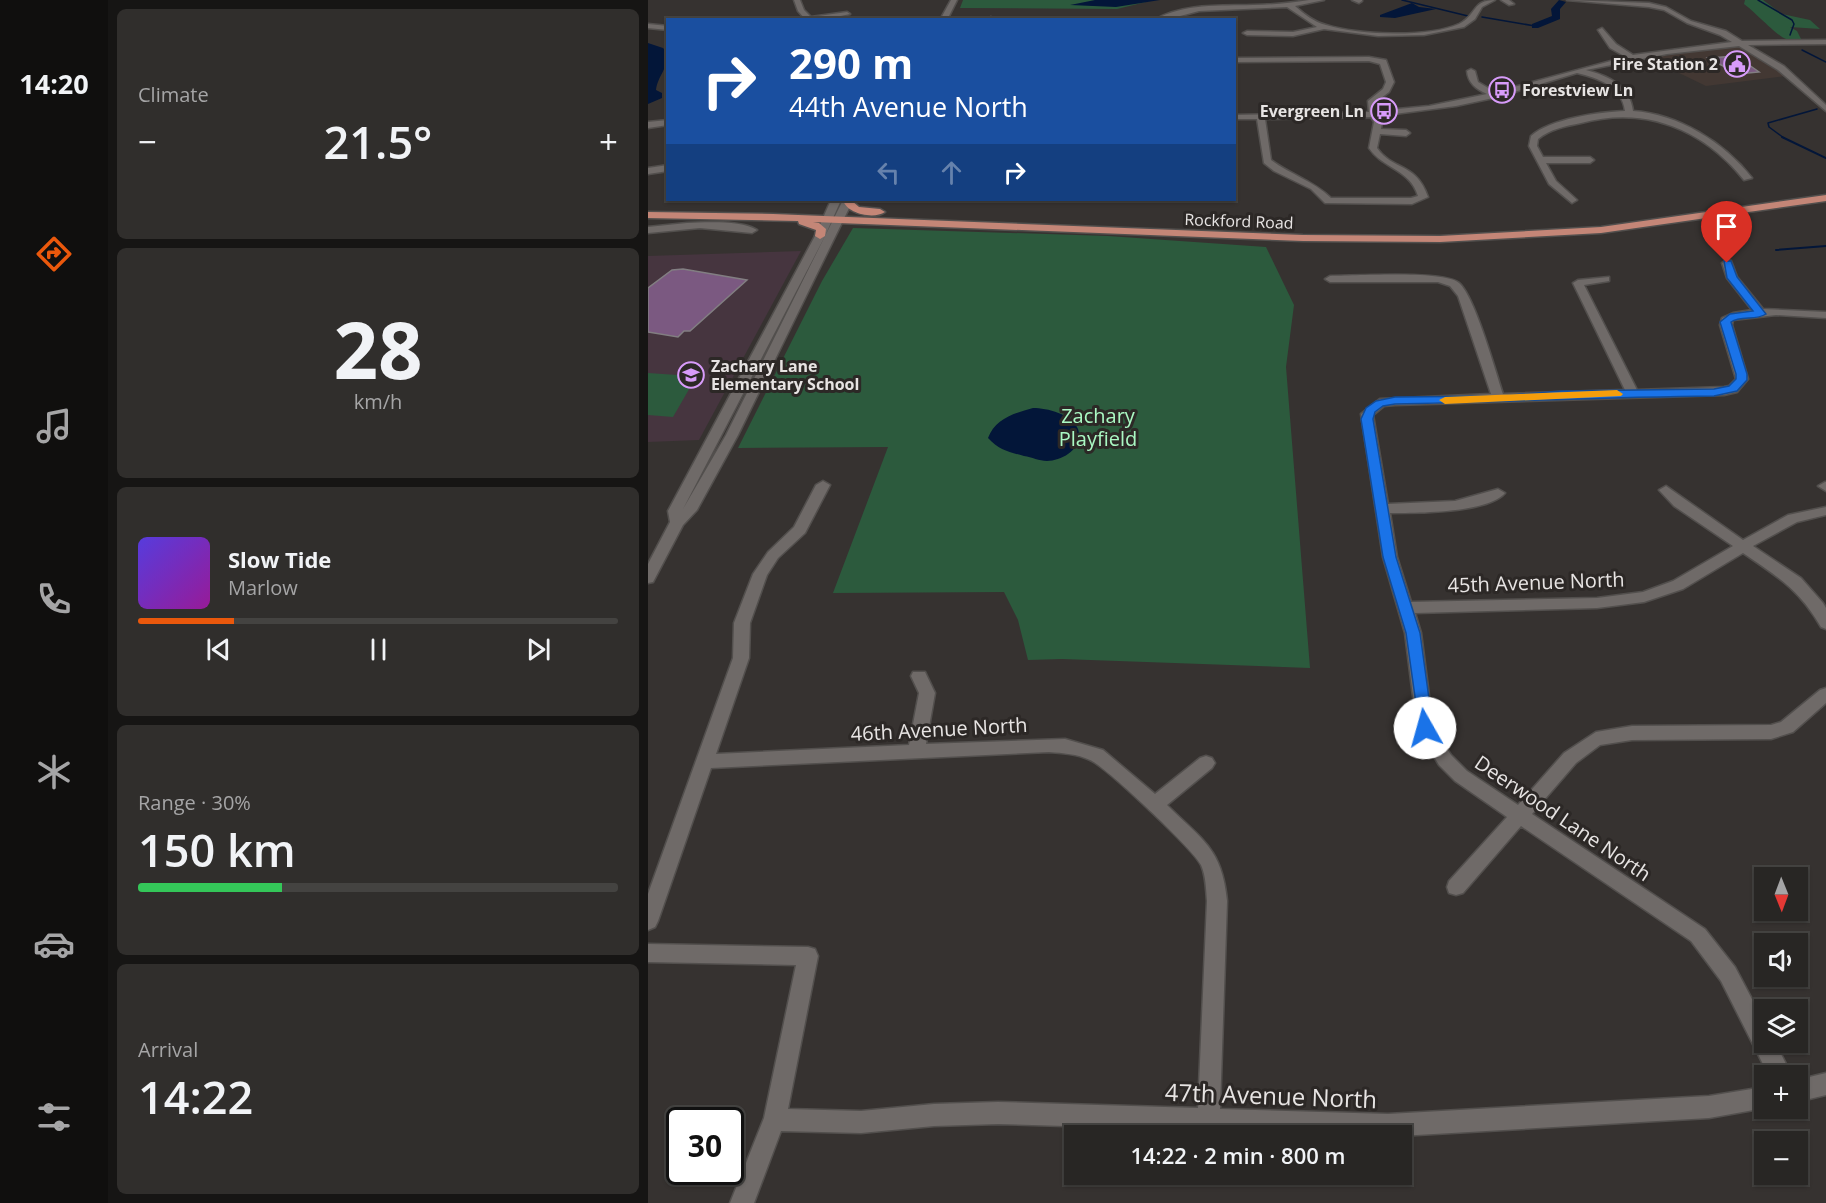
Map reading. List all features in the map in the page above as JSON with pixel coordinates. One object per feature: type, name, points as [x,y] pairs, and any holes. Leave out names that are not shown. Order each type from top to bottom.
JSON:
[{"type":"main road","name":"Rockford Road","points":[[648,215],[958,218],[1336,232],[1444,232],[1613,221],[1826,191]]},
{"type":"main road","name":"Rockford Road","points":[[648,209],[1312,239],[1440,239],[1601,230],[1826,198]]},
{"type":"main road","points":[[845,201],[852,207],[864,211],[948,214],[958,218]]},
{"type":"main road","points":[[749,217],[807,222],[820,230],[820,236]]},
{"type":"street","points":[[797,0],[801,11],[809,18]]},
{"type":"street","points":[[943,18],[954,0]]},
{"type":"street","points":[[1162,18],[1179,11],[1200,7],[1266,7],[1321,0]]},
{"type":"street","points":[[1288,5],[1306,19],[1325,27],[1369,34],[1436,31],[1457,27],[1470,21],[1479,6],[1492,0]]},
{"type":"street","points":[[1570,0],[1658,7],[1689,22],[1723,33],[1781,68],[1826,109]]},
{"type":"street","points":[[817,18],[847,14]]},
{"type":"street","points":[[648,26],[666,28]]},
{"type":"street","points":[[1247,33],[1293,34],[1325,27]]},
{"type":"street","points":[[1602,30],[1613,46],[1635,59]]},
{"type":"street","points":[[1236,117],[1374,113],[1437,107],[1495,94],[1576,70],[1635,59],[1741,43],[1826,42]]},
{"type":"street","points":[[1236,60],[1369,59],[1383,62],[1390,82],[1386,90],[1372,100],[1378,122],[1372,142],[1375,152],[1408,172],[1421,188],[1424,197],[1412,201],[1328,201],[1314,187],[1266,161],[1261,117]]},
{"type":"street","points":[[1576,70],[1615,87],[1624,94],[1629,113]]},
{"type":"street","points":[[1471,71],[1472,81],[1475,84],[1495,94]]},
{"type":"street","points":[[1810,93],[1826,93]]},
{"type":"street","points":[[1572,200],[1552,182],[1533,143],[1538,134],[1599,114],[1629,113],[1661,117],[1683,126],[1727,156],[1747,178]]},
{"type":"street","points":[[648,125],[666,122]]},
{"type":"street","points":[[1377,131],[1406,133]]},
{"type":"street","points":[[1541,160],[1590,160]]},
{"type":"street","points":[[648,171],[666,168]]},
{"type":"street","points":[[648,578],[677,522],[690,510],[732,435],[843,201]]},
{"type":"street","points":[[677,522],[675,512],[684,494],[820,236],[835,217]]},
{"type":"street","points":[[648,230],[687,225],[734,226],[752,230]]},
{"type":"street","points":[[1727,263],[1732,278],[1761,314]]},
{"type":"street","points":[[1330,279],[1447,281],[1461,291],[1499,399],[1546,395],[1714,392],[1733,389],[1742,380],[1742,374],[1725,322],[1733,316],[1761,314],[1810,312],[1826,315]]},
{"type":"street","points":[[1605,279],[1578,283],[1633,393]]},
{"type":"street","name":"Deerwood Lane North","points":[[1499,399],[1395,401],[1380,403],[1367,414],[1392,565],[1413,633],[1425,728],[1445,760],[1461,776],[1698,935],[1728,974],[1775,1065]]},
{"type":"street","points":[[648,921],[741,658],[742,623],[759,574],[773,555],[800,530],[823,485]]},
{"type":"street","points":[[1666,490],[1679,503],[1796,582],[1818,607],[1826,623]]},
{"type":"street","points":[[1382,508],[1455,507],[1498,493]]},
{"type":"street","name":"45th Avenue North","points":[[1406,608],[1620,602],[1644,597],[1678,585],[1793,518],[1826,511]]},
{"type":"street","points":[[916,751],[927,693],[919,676]]},
{"type":"street","points":[[1456,887],[1570,758],[1596,739],[1632,733],[1771,732],[1787,727],[1799,719],[1826,694]]},
{"type":"street","name":"46th Avenue North","points":[[706,761],[1049,745],[1079,748],[1097,755],[1155,804],[1208,858],[1215,878],[1217,901],[1209,1120]]},
{"type":"street","points":[[1155,804],[1206,763]]},
{"type":"street","points":[[648,953],[808,956],[774,1120],[742,1203]]},
{"type":"street","points":[[1808,1088],[1826,1084]]},
{"type":"street","name":"47th Avenue North","points":[[774,1120],[861,1122],[934,1115],[998,1113],[1398,1125],[1673,1110],[1754,1100]]},
{"type":"shaded area","points":[[1737,46],[1786,76],[1706,86],[1648,58]]},
{"type":"shaded area","name":"Zachary Lane Elementary School","points":[[801,251],[699,440],[648,442],[648,256]]},
{"type":"green space","points":[[963,0],[1154,0],[1117,9],[960,8]]},
{"type":"green space","points":[[1745,0],[1763,0],[1782,14],[1810,20],[1820,29],[1790,27],[1797,31],[1801,39],[1786,39],[1744,4]]},
{"type":"green space","name":"Zachary Playfield","points":[[853,228],[1108,236],[1266,247],[1294,305],[1286,367],[1310,668],[1062,659],[1028,660],[1018,620],[1004,592],[833,593],[888,447],[738,448],[822,281]]},
{"type":"green space","points":[[648,373],[692,376],[695,379],[673,417],[648,415]]},
{"type":"water","points":[[1095,0],[1160,0],[1116,7],[1070,5]]},
{"type":"water","points":[[1412,3],[1419,7],[1436,9],[1395,18],[1380,17],[1380,15]]},
{"type":"water","points":[[648,43],[666,51],[666,63],[656,90],[662,93],[662,98],[648,104]]},
{"type":"water","points":[[1033,408],[1058,413],[1075,424],[1078,429],[1078,442],[1066,456],[1060,459],[1041,460],[1004,450],[988,438],[1000,421]]},
{"type":"building","name":"Fire Station 2","points":[[1736,56],[1759,72],[1738,74],[1708,58]]},
{"type":"building","points":[[683,269],[747,280],[690,331],[684,331],[678,337],[648,332],[648,288],[672,270]]},
{"type":"waterway","points":[[1402,0],[1468,16]]},
{"type":"waterway","points":[[1758,0],[1792,20],[1794,24],[1790,35]]},
{"type":"waterway","points":[[1535,26],[1557,17],[1555,9],[1562,2]]},
{"type":"waterway","points":[[1482,17],[1535,26]]},
{"type":"waterway","points":[[1802,50],[1826,62]]},
{"type":"waterway","points":[[1784,138],[1769,127],[1768,123],[1817,109]]},
{"type":"waterway","points":[[1784,138],[1826,158]]},
{"type":"waterway","points":[[1776,250],[1826,246]]},
{"type":"slow traffic","points":[[1445,400],[1617,394]]},
{"type":"place","name":"Fire Station 2","points":[[1737,64]]},
{"type":"place","name":"Forestview Ln","points":[[1502,90]]},
{"type":"place","name":"Evergreen Ln","points":[[1384,111]]},
{"type":"place","name":"Zachary Lane Elementary School","points":[[691,375]]},
{"type":"route","points":[[1425,728],[1413,633],[1390,557],[1367,414],[1374,406],[1386,401],[1499,399],[1561,394],[1714,392],[1733,389],[1742,380],[1742,374],[1725,322],[1733,316],[1761,314],[1732,278],[1727,263]]}]
